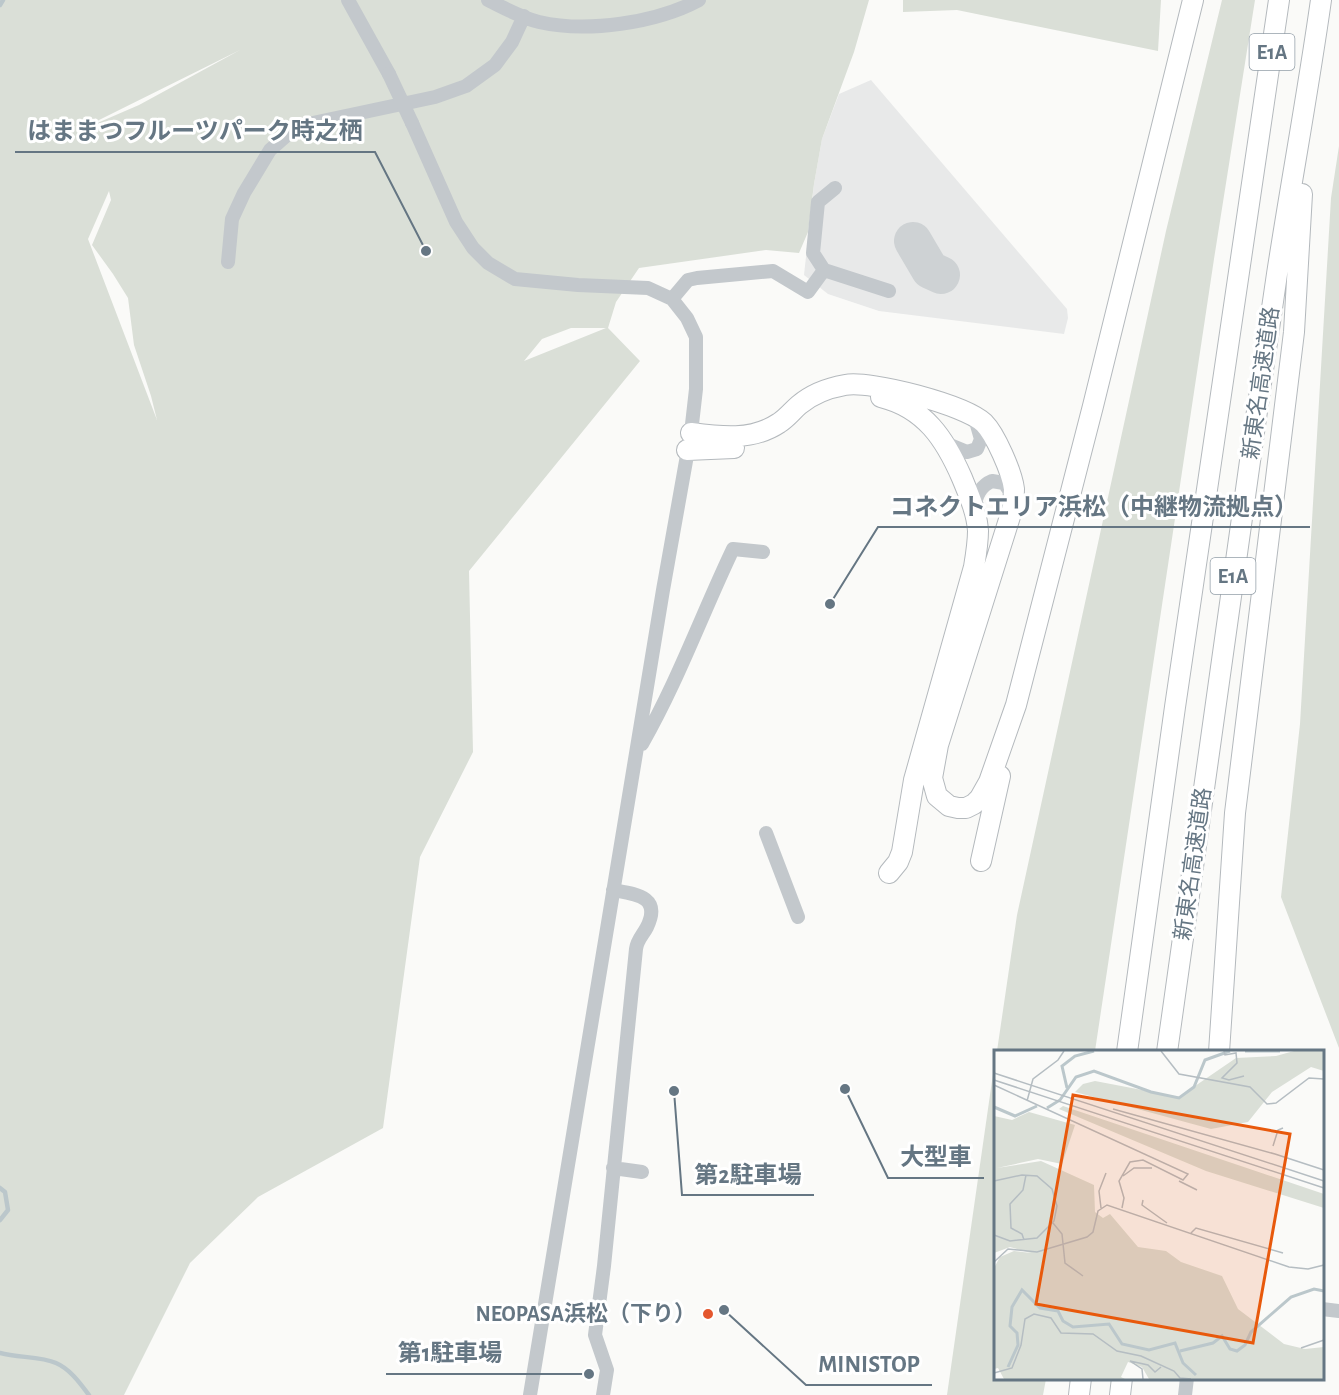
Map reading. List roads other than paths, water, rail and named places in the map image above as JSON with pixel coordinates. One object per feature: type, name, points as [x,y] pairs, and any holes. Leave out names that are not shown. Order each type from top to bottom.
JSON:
[{"type":"highway","points":[[981,861],[1016,705],[1193,0]]},
{"type":"highway","name":"新東名高速道路","points":[[1127,1050],[1279,0]]},
{"type":"highway","name":"新東名高速道路","points":[[1167,1050],[1273,305],[1321,0]]},
{"type":"highway","points":[[1219,1050],[1235,813],[1294,332],[1306,102]]},
{"type":"highway","points":[[689,442],[759,433],[780,422],[818,392],[857,383],[903,392],[974,416],[989,428],[1010,475],[1014,497],[935,758],[932,778],[937,796],[949,807],[966,808],[980,798],[989,782],[1016,705]]},
{"type":"highway","points":[[689,442],[735,448],[763,442],[785,431],[824,402],[861,394],[885,398],[909,409],[930,424],[945,443],[974,510],[978,543],[974,567],[914,780],[902,852],[898,862],[889,873]]},
{"type":"highway","points":[[1079,1395],[1081,1380]]},
{"type":"highway","points":[[1120,1395],[1122,1380]]},
{"type":"street","points":[[348,0],[412,123],[456,222],[473,248],[488,264],[515,279],[648,288],[672,299],[687,318],[696,337],[696,389],[689,442],[530,1395]]},
{"type":"street","points":[[488,0],[539,22],[575,26],[636,21],[684,8],[699,0]]},
{"type":"street","points":[[228,262],[232,219],[244,193],[270,150],[287,135],[308,124],[435,97],[466,86],[495,65],[512,42],[524,16]]},
{"type":"street","points":[[835,188],[818,202],[813,253],[824,270],[889,291]]},
{"type":"street","points":[[672,299],[688,280],[773,271],[808,292],[824,270]]},
{"type":"street","points":[[945,443],[967,452],[977,449],[980,444],[980,433],[974,416]]},
{"type":"street","points":[[974,510],[978,493],[986,483],[992,481],[998,480],[1004,483],[1014,497]]},
{"type":"street","points":[[637,753],[664,703],[733,549],[763,552]]},
{"type":"street","points":[[766,832],[798,917]]},
{"type":"street","points":[[603,1395],[607,1370],[595,1335],[637,941],[646,929],[651,909],[648,901],[642,896],[613,890]]},
{"type":"street","points":[[613,1168],[642,1172]]},
{"type":"street","points":[[1324,1309],[1339,1311]]},
{"type":"street","points":[[1185,1395],[1187,1380]]},
{"type":"waterway","points":[[0,5],[3,0]]},
{"type":"waterway","points":[[0,1188],[5,1192],[8,1210],[0,1220]]},
{"type":"waterway","points":[[0,1353],[56,1363],[70,1373],[89,1395]]},
{"type":"place","name":"はままつフルーツパーク時之栖","points":[[426,251]]},
{"type":"place","name":"コネクトエリア浜松（中継物流拠点）","points":[[830,604]]},
{"type":"place","name":"大型車","points":[[845,1089]]},
{"type":"place","name":"第2駐車場","points":[[674,1091]]},
{"type":"place","name":"MINISTOP","points":[[724,1310]]},
{"type":"place","name":"NEOPASA浜松（下り）","points":[[708,1314]]},
{"type":"place","name":"第1駐車場","points":[[589,1374]]}]
